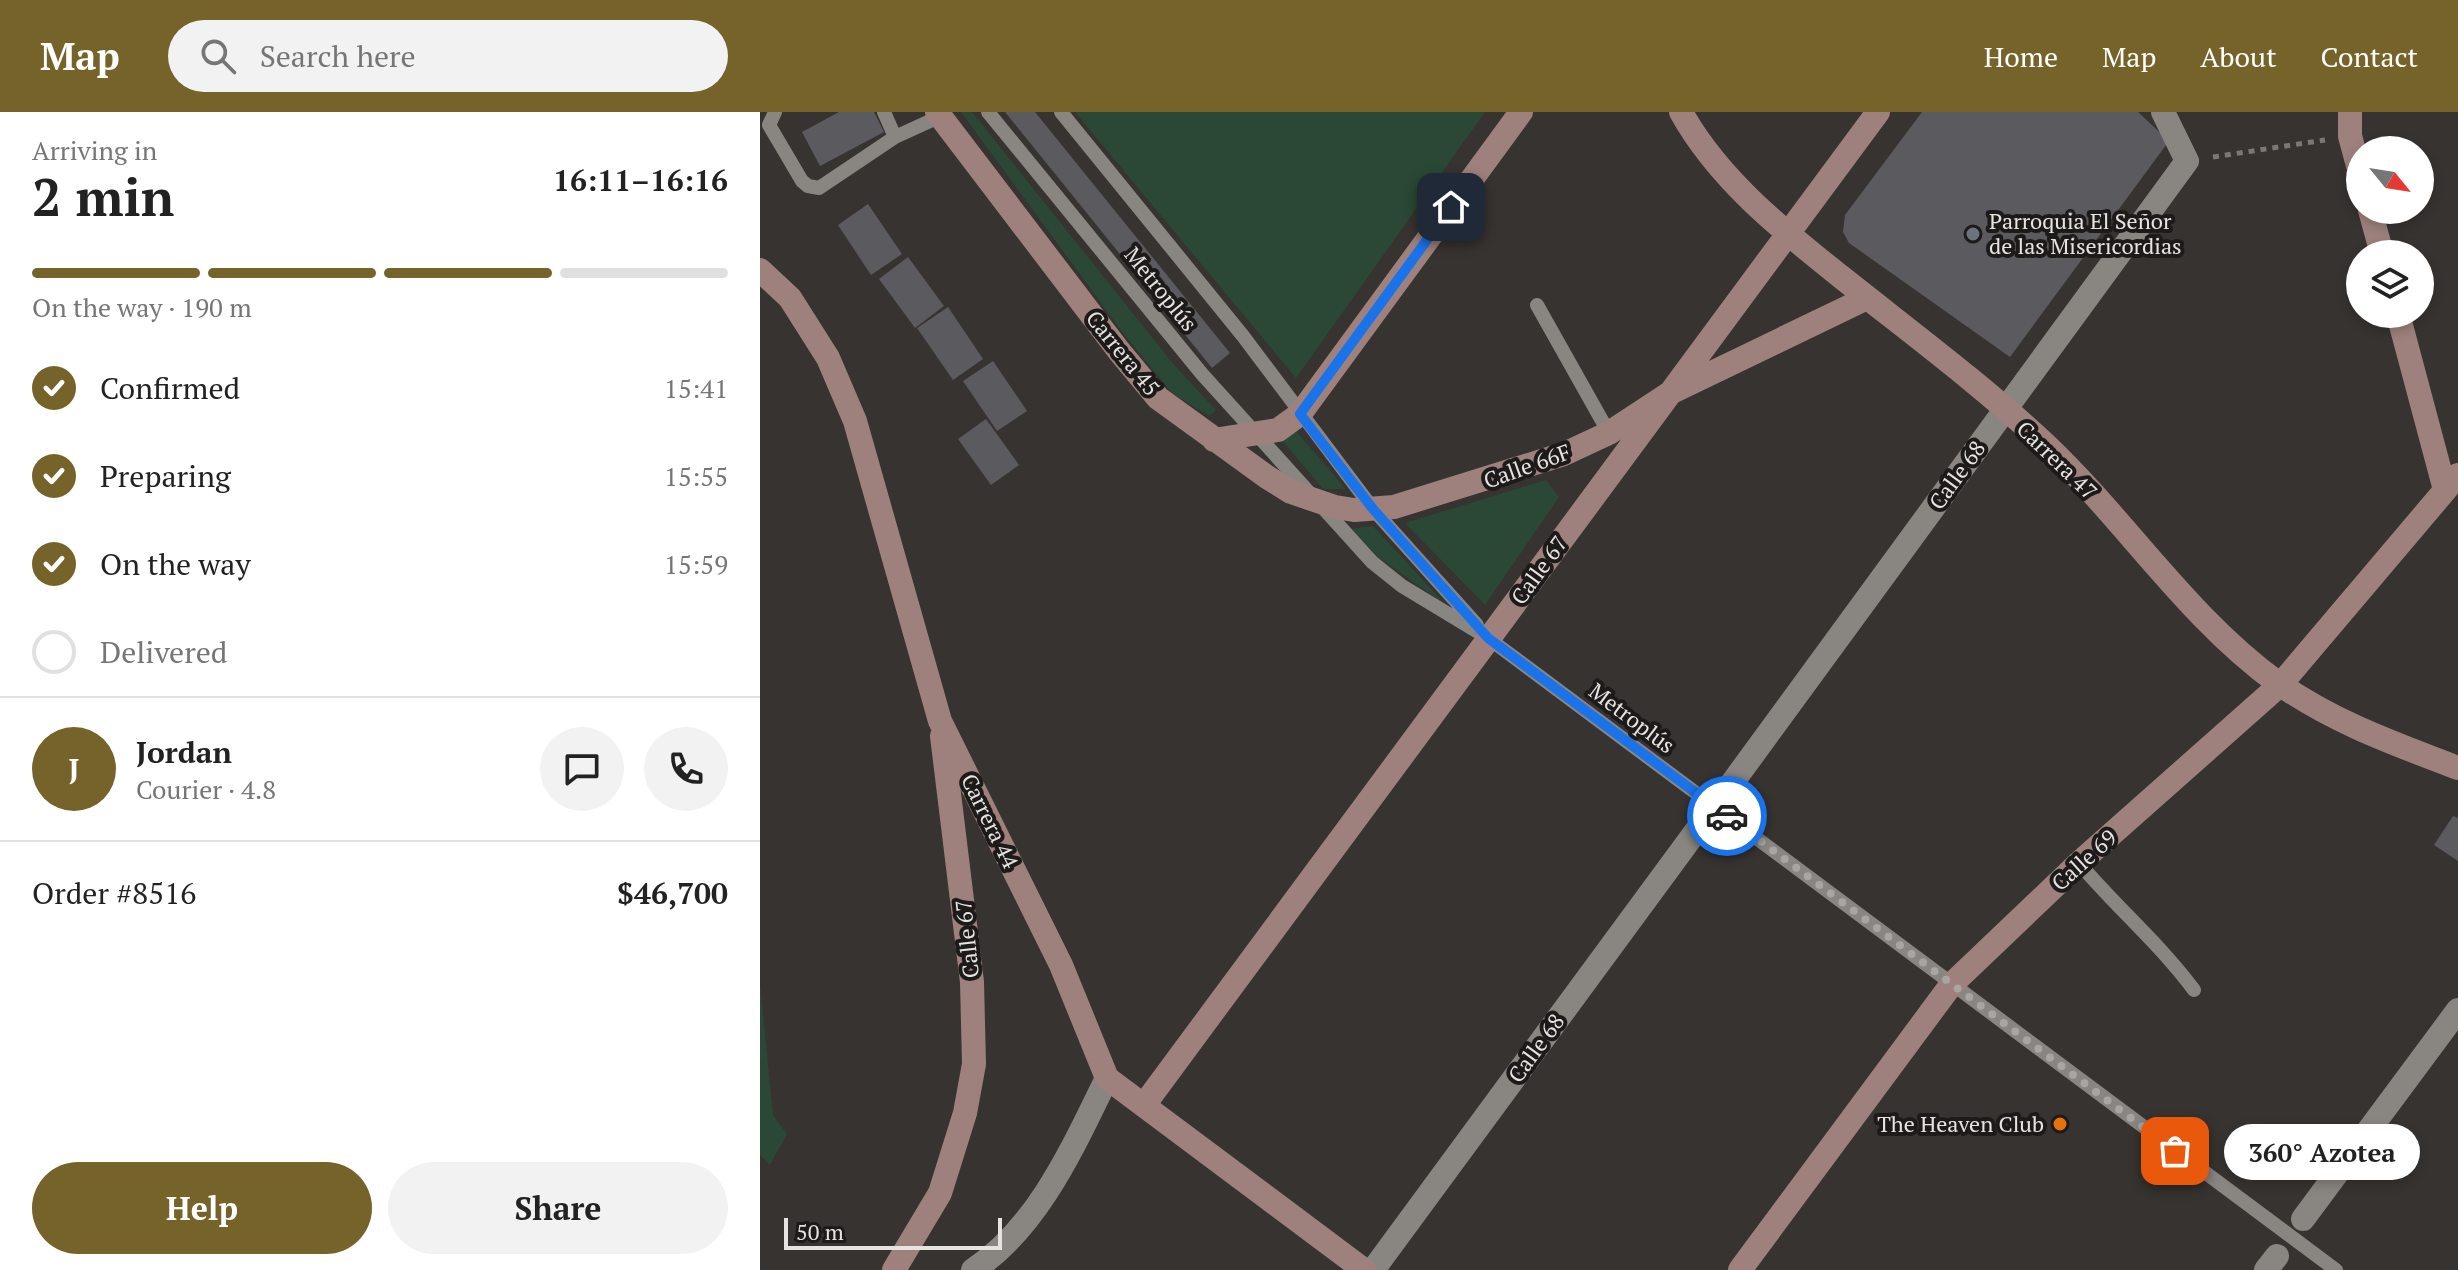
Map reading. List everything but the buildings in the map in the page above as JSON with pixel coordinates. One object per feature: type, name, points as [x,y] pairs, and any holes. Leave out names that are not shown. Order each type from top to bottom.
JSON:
[{"type":"street","points":[[1214,440],[1278,430],[1300,414],[1521,112]]},
{"type":"street","name":"Calle 67","points":[[1144,1105],[1878,112]]},
{"type":"street","points":[[2163,112],[2187,161]]},
{"type":"street","name":"Carrera 45","points":[[938,114],[1144,383],[1171,409],[1279,485],[1318,503],[1373,509]]},
{"type":"street","name":"Carrera 47","points":[[1683,116],[1734,182],[1788,234],[2004,410],[2065,464],[2232,646],[2281,684],[2349,726],[2458,768]]},
{"type":"street","name":"Calle 68","points":[[1727,790],[2187,161]]},
{"type":"street","name":"Carrera 44","points":[[760,270],[790,298],[828,358],[855,421],[940,721],[1061,965],[1107,1078]]},
{"type":"street","points":[[1670,393],[1867,298]]},
{"type":"street","points":[[2402,328],[2452,483]]},
{"type":"street","name":"Calle 66F","points":[[1373,509],[1431,498],[1525,468],[1609,433],[1670,393]]},
{"type":"street","name":"Calle 69","points":[[1740,1270],[1951,985],[2079,863],[2281,684],[2452,483]]},
{"type":"street","name":"Calle 67","points":[[894,1270],[940,1193],[965,1113],[974,1064],[972,995],[940,721]]},
{"type":"street","name":"Calle 68","points":[[1373,1270],[1699,827]]},
{"type":"street","points":[[2303,1219],[2458,1010]]},
{"type":"street","points":[[973,1270],[993,1257],[1038,1201],[1070,1154],[1107,1078],[1364,1270]]},
{"type":"street","name":"Calle 67","points":[[877,1270],[929,1183],[950,1155]]},
{"type":"lane","points":[[775,112],[769,125],[808,186],[819,188],[895,137],[938,114]]},
{"type":"lane","points":[[884,112],[895,137]]},
{"type":"lane","name":"Metroplús","points":[[988,112],[1202,374],[1372,562],[1402,586],[1488,638],[2336,1270]]},
{"type":"lane","points":[[1061,112],[1243,336],[1373,509],[1488,638]]},
{"type":"lane","points":[[1537,305],[1609,433]]},
{"type":"lane","points":[[2079,863],[2110,900],[2148,932],[2194,990]]},
{"type":"path","points":[[2187,161],[2350,124]]},
{"type":"green space","points":[[961,112],[972,112],[1175,366],[1216,410],[1209,416],[1172,393],[1123,333]]},
{"type":"green space","points":[[1075,112],[1485,112],[1296,378]]},
{"type":"green space","points":[[1296,431],[1346,489],[1323,489],[1282,440]]},
{"type":"green space","points":[[1546,480],[1559,497],[1485,605],[1405,523]]},
{"type":"green space","points":[[1373,526],[1446,605],[1378,557],[1352,529]]},
{"type":"green space","points":[[760,983],[773,1115],[787,1134],[770,1165],[760,1155]]},
{"type":"way so far","points":[[1727,816],[2175,1151]]},
{"type":"place","name":"Parroquia El Señor de las Misericordias","points":[[1973,234]]},
{"type":"place","name":"The Heaven Club","points":[[2060,1124]]},
{"type":"place","name":"360° Azotea","points":[[2175,1151]]},
{"type":"route","points":[[1451,207],[1300,414],[1373,509],[1488,638],[1727,816]]}]
